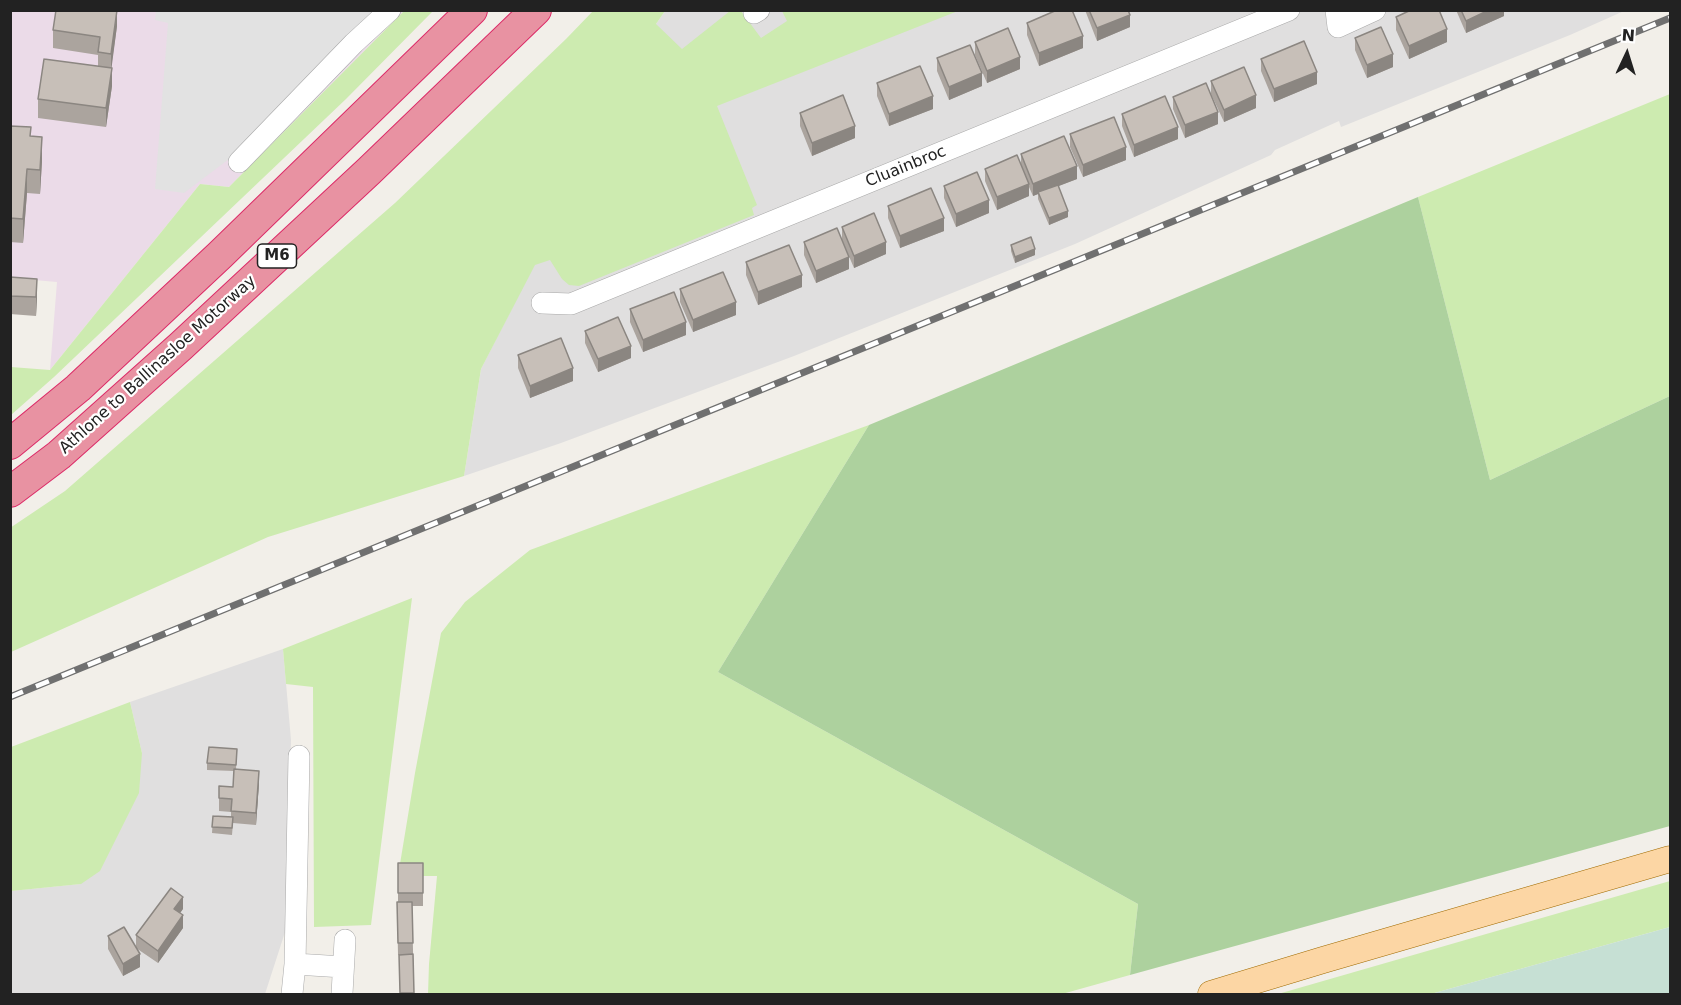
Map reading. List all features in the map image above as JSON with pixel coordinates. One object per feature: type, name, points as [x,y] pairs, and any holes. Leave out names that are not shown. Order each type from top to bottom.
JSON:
[{"type":"highway","name":"M6","points":[[10,444],[78,388],[220,255],[471,10]]},
{"type":"highway","name":"Athlone to Ballinasloe Motorway","points":[[10,492],[59,455],[181,346],[369,171],[536,10]]},
{"type":"main road","points":[[1212,994],[1671,860]]},
{"type":"street","points":[[239,162],[354,43],[390,10]]},
{"type":"street","name":"Cluainbroc","points":[[542,303],[571,304],[1267,15],[1289,10]]},
{"type":"street","points":[[1336,10],[1338,27],[1376,10]]},
{"type":"street","points":[[292,994],[295,964],[299,756]]},
{"type":"street","points":[[342,994],[345,940]]},
{"type":"street","points":[[295,964],[343,967]]},
{"type":"shaded area","points":[[10,11],[404,11],[229,187],[200,184],[50,370],[57,282],[11,278]]},
{"type":"shaded area","points":[[156,11],[379,11],[233,156],[184,193],[155,189],[168,23],[155,20]]},
{"type":"shaded area","points":[[665,11],[1624,11],[1341,127],[1339,121],[1275,150],[1271,155],[1075,244],[794,356],[561,443],[464,476],[481,369],[656,24]]},
{"type":"shaded area","points":[[283,649],[291,740],[286,929],[265,994],[11,994],[11,891],[80,884],[142,753],[130,702]]},
{"type":"green space","points":[[404,11],[433,11],[346,99],[54,377],[11,415],[11,367],[50,370],[200,184],[229,187]]},
{"type":"green space","points":[[593,11],[665,11],[656,24],[682,49],[730,11],[741,11],[761,38],[787,21],[782,11],[958,11],[717,106],[757,205],[752,208],[754,215],[579,286],[569,285],[562,279],[550,260],[535,265],[481,369],[464,476],[268,537],[11,652],[10,528],[65,491],[395,203]]},
{"type":"green space","points":[[1670,94],[1670,396],[1490,480],[1418,197]]},
{"type":"green space","points":[[1418,197],[1490,480],[1670,396],[1670,826],[1130,975],[1138,904],[718,672],[869,425]]},
{"type":"green space","points":[[869,425],[718,672],[1138,904],[1130,975],[1062,994],[428,994],[437,876],[398,876],[441,633],[465,602],[530,550]]},
{"type":"green space","points":[[412,598],[371,925],[314,927],[313,687],[286,684],[283,649]]},
{"type":"green space","points":[[130,702],[142,753],[139,793],[100,871],[81,884],[11,891],[11,747]]},
{"type":"green space","points":[[1670,881],[1670,927],[1431,994],[1278,994]]},
{"type":"green space","points":[[1670,927],[1670,994],[1431,994]]},
{"type":"building","points":[[56,10],[117,10],[111,54],[98,52],[100,37],[53,30]]},
{"type":"building","points":[[1057,10],[1072,10],[1083,36],[1039,53],[1027,23]]},
{"type":"building","points":[[1089,10],[1128,10],[1130,15],[1097,28]]},
{"type":"building","points":[[1411,10],[1439,10],[1447,29],[1409,46],[1396,17]]},
{"type":"building","points":[[1461,10],[1489,10],[1466,21]]},
{"type":"building","points":[[1381,27],[1393,54],[1367,65],[1355,38]]},
{"type":"building","points":[[1008,28],[1020,57],[987,71],[975,42]]},
{"type":"building","points":[[1304,41],[1317,72],[1274,89],[1261,59]]},
{"type":"building","points":[[970,45],[982,73],[949,87],[937,58]]},
{"type":"building","points":[[44,59],[112,68],[106,108],[38,99]]},
{"type":"building","points":[[920,66],[933,96],[889,114],[877,83]]},
{"type":"building","points":[[1244,67],[1256,95],[1224,110],[1211,81]]},
{"type":"building","points":[[1206,83],[1218,112],[1185,125],[1173,97]]},
{"type":"building","points":[[843,95],[855,126],[812,143],[800,113]]},
{"type":"building","points":[[1165,96],[1178,127],[1134,145],[1122,114]]},
{"type":"building","points":[[1114,117],[1126,147],[1083,165],[1070,134]]},
{"type":"building","points":[[10,126],[31,127],[30,136],[42,137],[40,170],[27,169],[23,219],[10,218]]},
{"type":"building","points":[[1064,136],[1077,166],[1033,184],[1021,154]]},
{"type":"building","points":[[1017,155],[1029,184],[997,197],[985,169]]},
{"type":"building","points":[[977,172],[989,200],[956,214],[944,186]]},
{"type":"building","points":[[1058,185],[1068,211],[1049,218],[1038,192]]},
{"type":"building","points":[[931,188],[944,218],[900,236],[888,206]]},
{"type":"building","points":[[874,213],[886,242],[854,256],[842,227]]},
{"type":"building","points":[[837,228],[849,257],[816,271],[804,242]]},
{"type":"building","points":[[1031,237],[1035,249],[1015,257],[1011,245]]},
{"type":"building","points":[[789,245],[802,275],[758,292],[746,262]]},
{"type":"building","points":[[723,272],[736,302],[693,320],[680,289]]},
{"type":"building","points":[[10,277],[37,279],[36,297],[10,296]]},
{"type":"building","points":[[674,292],[686,322],[643,340],[630,309]]},
{"type":"building","points":[[618,317],[631,346],[598,359],[585,331]]},
{"type":"building","points":[[561,338],[573,368],[530,386],[518,355]]},
{"type":"building","points":[[209,747],[237,749],[236,765],[207,763]]},
{"type":"building","points":[[234,769],[259,771],[256,813],[231,811],[232,799],[219,798],[219,786],[233,787]]},
{"type":"building","points":[[213,816],[233,817],[232,828],[212,827]]},
{"type":"building","points":[[398,863],[423,863],[423,893],[398,893]]},
{"type":"building","points":[[171,888],[183,897],[174,909],[183,915],[158,951],[136,935]]},
{"type":"building","points":[[397,902],[412,902],[413,943],[398,943]]},
{"type":"building","points":[[124,927],[140,954],[123,964],[108,936]]},
{"type":"building","points":[[413,954],[414,993],[400,993],[399,955]]},
{"type":"railway","points":[[10,697],[1670,18]]}]
